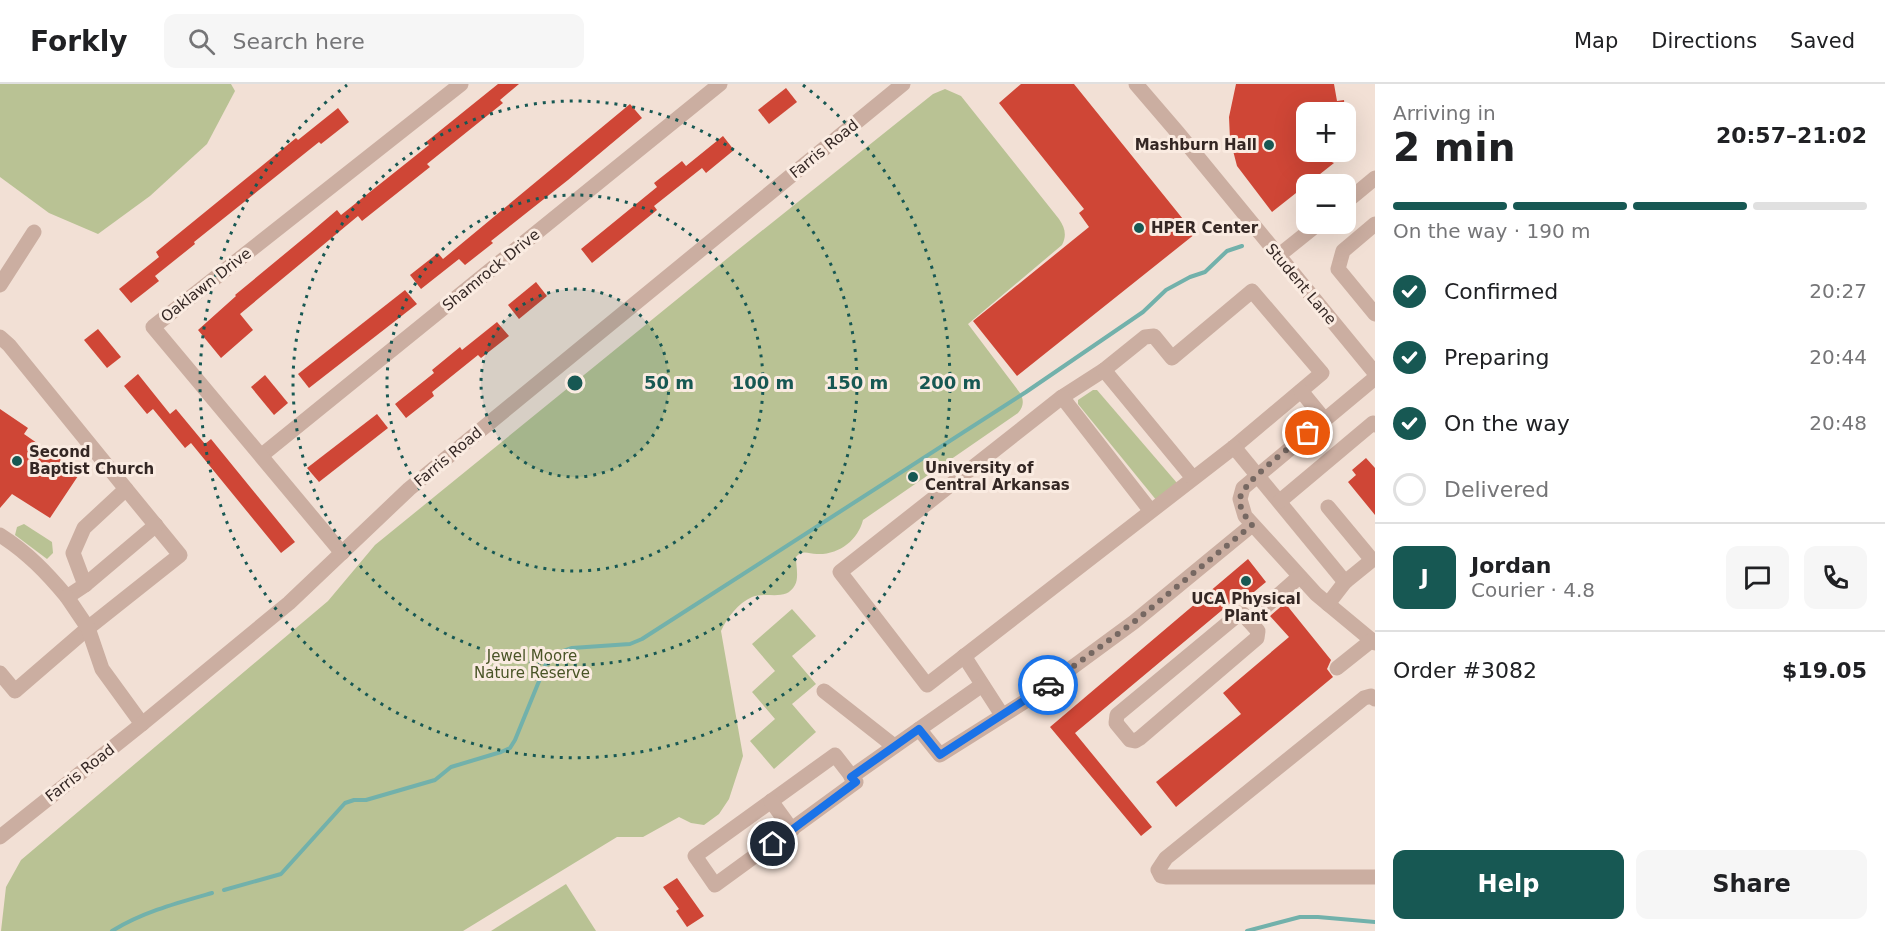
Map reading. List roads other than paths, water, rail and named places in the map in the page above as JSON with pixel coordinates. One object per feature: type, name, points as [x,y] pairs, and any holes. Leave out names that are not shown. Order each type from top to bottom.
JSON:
[{"type":"street","name":"Oaklawn Drive","points":[[342,553],[153,327],[461,84]]},
{"type":"street","name":"Shamrock Drive","points":[[262,455],[720,84]]},
{"type":"street","name":"Farris Road","points":[[0,837],[289,603],[409,489],[903,84]]},
{"type":"street","name":"Student Lane","points":[[1136,84],[1375,373]]},
{"type":"street","points":[[1356,194],[1375,178]]},
{"type":"street","points":[[1375,224],[1343,251],[1338,269],[1375,314]]},
{"type":"street","points":[[0,285],[34,232]]},
{"type":"street","points":[[1278,256],[1306,234]]},
{"type":"street","points":[[1252,291],[1322,373],[1301,391],[1234,447],[927,685],[840,572],[1062,398],[1104,370],[1148,335],[1154,336],[1172,358],[1252,291]]},
{"type":"street","points":[[0,337],[180,555],[88,628],[15,691],[0,673]]},
{"type":"street","points":[[1104,370],[1193,478]]},
{"type":"street","points":[[1337,668],[1374,642],[1299,577],[1252,525],[1242,510],[1240,499],[1244,488],[1258,475],[1375,378]]},
{"type":"street","points":[[1301,391],[1324,419]]},
{"type":"street","points":[[1062,398],[1150,510]]},
{"type":"street","points":[[1280,501],[1374,423],[1375,425]]},
{"type":"street","points":[[1234,447],[1345,582]]},
{"type":"street","points":[[85,585],[73,553],[84,528],[126,489]]},
{"type":"street","points":[[1328,507],[1372,560],[1345,582],[1328,604]]},
{"type":"street","points":[[67,597],[85,585],[156,525]]},
{"type":"street","points":[[919,729],[940,755],[1032,697],[1134,622],[1252,525]]},
{"type":"street","points":[[0,534],[44,569],[67,597],[88,628],[102,669],[142,724]]},
{"type":"street","points":[[1249,621],[1299,577]]},
{"type":"street","points":[[1237,614],[1243,614],[1249,621],[1259,634],[1256,639],[1140,738],[1135,741],[1130,740],[1116,723],[1119,713],[1237,614]]},
{"type":"street","points":[[964,656],[1002,715]]},
{"type":"street","points":[[851,777],[982,685]]},
{"type":"street","points":[[824,691],[894,746]]},
{"type":"street","points":[[1374,696],[1364,698],[1161,862],[1158,870],[1161,876],[1166,877],[1375,877]]},
{"type":"street","points":[[835,755],[851,777],[856,782],[715,885],[695,856],[835,755]]},
{"type":"street","points":[[771,801],[792,830]]},
{"type":"waterway","points":[[224,890],[281,874],[345,803],[366,800],[435,780],[451,767],[510,748],[546,664],[558,653],[572,648],[630,644],[642,639],[1026,392],[1143,312],[1166,290],[1205,272],[1227,251],[1242,246]]},
{"type":"waterway","points":[[112,931],[148,913],[212,893]]},
{"type":"waterway","points":[[1247,931],[1300,917],[1375,922]]},
{"type":"place","name":"Mashburn Hall","points":[[1269,145]]},
{"type":"place","name":"HPER Center","points":[[1139,228]]},
{"type":"place","name":"Second Baptist Church","points":[[17,461]]},
{"type":"place","name":"University of Central Arkansas","points":[[913,477]]},
{"type":"place","name":"UCA Physical Plant","points":[[1246,581]]},
{"type":"park label","name":"Jewel Moore Nature Reserve","points":[[532,664]]}]
